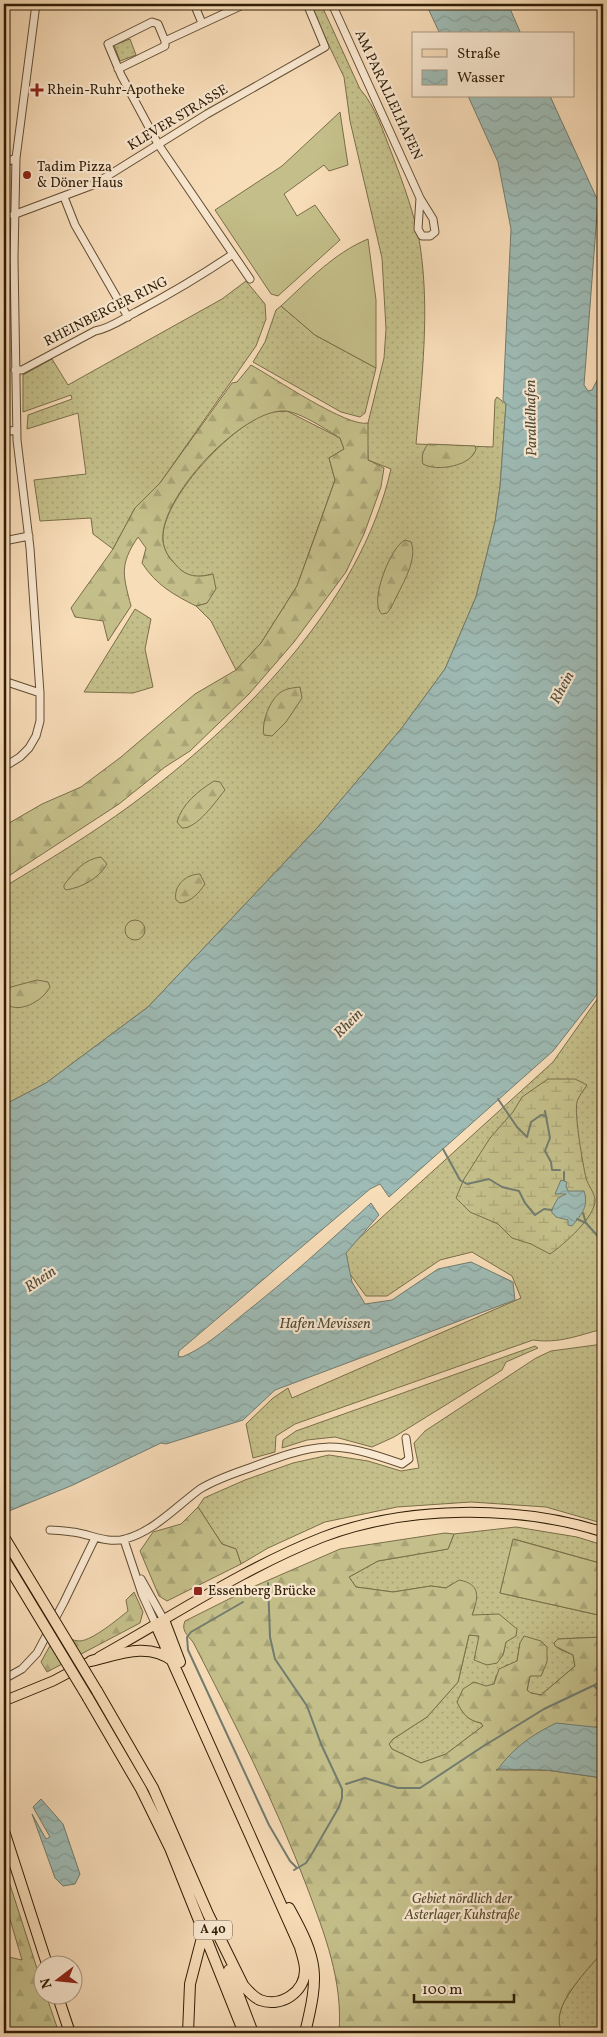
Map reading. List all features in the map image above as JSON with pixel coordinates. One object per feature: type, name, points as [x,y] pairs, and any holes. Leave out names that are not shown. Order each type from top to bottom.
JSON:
[{"type":"highway","name":"A 40","points":[[4,1537],[137,1758],[172,1828],[253,2033]]},
{"type":"highway","name":"A 40","points":[[4,1559],[142,1789],[170,1848],[244,2033]]},
{"type":"highway","points":[[160,1622],[174,1662],[300,1947],[305,1972],[300,1987],[290,1997],[276,2002],[262,2000],[250,1993],[243,1985],[208,1914],[172,1828]]},
{"type":"highway","points":[[160,1622],[241,1808],[311,1954],[315,1972],[315,1988],[305,2033]]},
{"type":"highway","points":[[92,1661],[142,1650],[160,1652],[174,1662]]},
{"type":"highway","points":[[4,1831],[44,1954]]},
{"type":"highway","points":[[188,2033],[190,1984],[204,1930]]},
{"type":"highway","points":[[60,2004],[70,2033]]},
{"type":"main road","points":[[4,1701],[54,1681],[281,1556],[325,1536],[365,1525],[432,1515],[503,1513],[542,1517],[603,1532]]},
{"type":"street","points":[[4,767],[30,748],[40,721],[40,693],[29,536],[17,430],[14,258],[16,158],[36,4]]},
{"type":"street","points":[[194,4],[202,23]]},
{"type":"street","points":[[166,40],[245,4]]},
{"type":"street","name":"KLEVER STRASSE","points":[[14,215],[93,185],[158,144],[325,47],[307,4]]},
{"type":"street","name":"AM PARALLELHAFEN","points":[[332,4],[420,198],[428,208],[436,228],[434,235],[422,236],[418,229],[420,198]]},
{"type":"street","points":[[118,68],[165,46],[166,40],[158,24],[152,22],[109,42],[108,47],[118,68],[158,144],[250,279]]},
{"type":"street","points":[[4,163],[16,158]]},
{"type":"street","points":[[64,197],[75,226],[128,317]]},
{"type":"street","name":"RHEINBERGER RING","points":[[15,370],[22,370],[60,349],[128,317],[200,277],[233,254]]},
{"type":"street","points":[[4,257],[14,258]]},
{"type":"street","points":[[4,432],[17,430]]},
{"type":"street","points":[[4,541],[29,536]]},
{"type":"street","points":[[4,681],[40,693]]},
{"type":"street","points":[[50,1530],[74,1532],[95,1538],[124,1540],[143,1531],[202,1489],[222,1478],[279,1457],[319,1446],[348,1447],[402,1464],[406,1463],[410,1454],[406,1438]]},
{"type":"street","points":[[4,1679],[22,1669],[39,1650],[95,1538]]},
{"type":"street","points":[[124,1540],[136,1571],[142,1594],[160,1622]]},
{"type":"green space","points":[[309,4],[321,4],[360,89],[375,112],[400,176],[415,222],[423,270],[425,319],[423,369],[416,444],[493,447],[495,400],[497,397],[506,404],[500,487],[495,522],[476,597],[445,669],[401,729],[318,827],[148,1007],[46,1083],[4,1105],[4,887],[52,858],[131,805],[172,773],[253,699],[290,658],[324,614],[353,567],[375,519],[391,469],[368,460],[367,427],[384,358],[386,329],[382,258],[350,121],[344,77]]},
{"type":"green space","points":[[130,39],[136,55],[120,61],[114,45]]},
{"type":"green space","points":[[340,112],[348,165],[329,171],[324,165],[284,194],[297,216],[315,205],[340,240],[278,296],[271,294],[215,210],[282,166]]},
{"type":"green space","points":[[368,239],[376,300],[376,368],[315,335],[281,306],[333,260]]},
{"type":"green space","points":[[246,281],[265,304],[266,319],[256,346],[160,483],[135,508],[113,549],[93,534],[91,518],[40,521],[34,480],[86,474],[78,413],[27,429],[28,415],[72,399],[71,395],[23,412],[23,375],[52,359],[68,385],[222,299]]},
{"type":"green space","points":[[281,306],[315,335],[376,368],[365,413],[360,417],[341,412],[253,362],[265,342],[276,310]]},
{"type":"green space","points":[[251,365],[344,418],[368,423],[368,460],[384,468],[381,487],[364,534],[346,572],[294,642],[249,694],[190,751],[165,767],[119,804],[4,879],[4,826],[42,804],[81,787],[121,757],[195,694],[236,670],[261,643],[297,586],[335,480],[329,458],[344,449],[340,438],[306,418],[285,411],[267,414],[247,424],[226,440],[206,459],[188,481],[174,503],[165,524],[163,542],[171,560],[184,572],[193,576],[213,574],[216,589],[207,603],[196,606],[159,583],[142,563],[146,548],[138,537],[128,555],[124,570],[131,606],[108,641],[103,621],[75,617],[71,608],[113,549],[135,508],[160,483],[232,383],[237,382]]},
{"type":"green space","points":[[287,411],[340,438],[344,449],[329,458],[335,480],[297,586],[261,643],[236,670],[211,621],[196,606],[207,603],[212,574],[192,576],[179,569],[164,548],[165,525],[173,506],[185,486],[200,466],[218,448],[253,420],[270,412]]},
{"type":"green space","points":[[428,444],[475,446],[476,449],[468,460],[453,466],[437,467],[423,464],[423,454]]},
{"type":"green space","points":[[405,540],[411,542],[413,550],[410,567],[391,608],[387,613],[382,614],[378,608],[379,587],[388,563],[399,544]]},
{"type":"green space","points":[[135,609],[151,619],[145,649],[153,687],[133,693],[84,692]]},
{"type":"green space","points":[[300,687],[302,698],[286,722],[272,736],[264,735],[265,718],[273,700],[283,691]]},
{"type":"green space","points":[[214,781],[220,782],[225,790],[200,819],[188,827],[182,828],[177,822],[183,809],[202,789]]},
{"type":"green space","points":[[101,857],[107,864],[95,878],[78,887],[66,890],[64,888],[64,885],[72,875],[84,863]]},
{"type":"green space","points":[[200,874],[205,884],[197,894],[184,902],[180,903],[176,900],[177,890],[182,882],[190,876]]},
{"type":"green space","points":[[131,920],[139,920],[145,926],[145,934],[139,940],[131,940],[125,934],[125,926]]},
{"type":"green space","points":[[37,980],[48,982],[50,987],[36,1002],[16,1008],[4,1002],[4,993],[11,987]]},
{"type":"green space","points":[[603,991],[603,1329],[560,1340],[533,1340],[295,1424],[276,1436],[275,1452],[253,1458],[246,1424],[273,1398],[288,1388],[292,1398],[521,1298],[512,1276],[472,1252],[440,1260],[387,1296],[366,1296],[347,1270],[342,1258],[347,1249],[553,1062]]},
{"type":"green space","points":[[548,1079],[575,1079],[587,1085],[578,1100],[576,1108],[586,1178],[595,1199],[594,1206],[585,1222],[570,1238],[550,1254],[531,1244],[512,1238],[498,1224],[470,1212],[456,1198],[464,1179],[490,1138],[513,1112],[522,1097]]},
{"type":"green space","points":[[603,1344],[603,1483],[598,1522],[546,1507],[471,1502],[397,1507],[325,1522],[268,1548],[241,1564],[236,1549],[222,1544],[198,1507],[204,1498],[245,1480],[293,1463],[329,1455],[368,1461],[401,1471],[419,1468],[414,1443],[425,1431],[536,1358],[551,1351]]},
{"type":"green space","points":[[535,1346],[538,1348],[506,1362],[502,1370],[394,1437],[372,1447],[335,1437],[307,1440],[282,1448],[283,1440],[296,1431]]},
{"type":"green space","points":[[198,1507],[222,1544],[236,1549],[241,1564],[167,1601],[159,1596],[140,1551],[153,1532],[181,1524]]},
{"type":"green space","points":[[516,1527],[577,1537],[603,1545],[603,1564],[514,1539],[500,1593],[603,1616],[603,1637],[558,1639],[554,1643],[559,1649],[573,1655],[575,1666],[541,1695],[530,1693],[527,1690],[530,1676],[535,1675],[520,1643],[517,1661],[512,1665],[506,1665],[496,1676],[494,1684],[457,1701],[466,1716],[481,1723],[483,1726],[446,1754],[421,1763],[392,1749],[389,1744],[393,1739],[427,1717],[458,1682],[469,1635],[480,1636],[503,1655],[506,1642],[472,1615],[474,1609],[452,1584],[446,1588],[431,1586],[393,1592],[356,1587],[349,1577],[378,1561],[448,1549],[454,1534]]},
{"type":"green space","name":"Gebiet nördlich der Asterlager Kuhstraße","points":[[445,1533],[454,1534],[448,1549],[378,1561],[349,1577],[356,1587],[393,1592],[431,1586],[446,1588],[459,1580],[466,1582],[475,1589],[477,1598],[472,1615],[499,1614],[517,1629],[516,1636],[506,1642],[503,1655],[497,1663],[487,1665],[474,1660],[479,1636],[469,1635],[458,1682],[427,1717],[393,1739],[389,1744],[392,1749],[421,1763],[446,1754],[483,1726],[481,1723],[466,1716],[457,1702],[463,1689],[474,1682],[486,1686],[494,1684],[499,1669],[517,1661],[520,1643],[524,1636],[541,1641],[547,1647],[547,1662],[541,1676],[530,1676],[527,1690],[541,1695],[575,1666],[573,1655],[555,1646],[554,1643],[558,1639],[603,1637],[603,1728],[598,1726],[496,1770],[546,1770],[603,1778],[603,1952],[578,1981],[562,2005],[559,2015],[561,2033],[339,2033],[338,1995],[331,1958],[295,1855],[224,1702],[193,1642],[184,1630],[185,1621],[255,1586],[340,1549]]},
{"type":"green space","points":[[513,1539],[603,1564],[603,1616],[500,1593]]},
{"type":"green space","points":[[134,1592],[143,1612],[140,1623],[47,1672],[41,1662],[58,1631],[68,1638],[77,1641],[92,1637],[128,1611],[126,1600]]},
{"type":"green space","points":[[4,1866],[32,1954],[32,2004],[49,2004],[59,2033],[4,2033],[4,1956],[22,1960],[4,1899]]},
{"type":"green space","points":[[603,1952],[603,2033],[561,2033],[559,2015],[562,2005],[578,1981]]},
{"type":"water","points":[[426,4],[508,4],[520,32],[439,32]]},
{"type":"water","points":[[469,98],[551,98],[598,201],[584,385],[588,391],[592,390],[603,369],[603,987],[553,1051],[389,1197],[380,1184],[370,1189],[179,1351],[178,1356],[182,1357],[190,1353],[220,1333],[291,1275],[371,1203],[379,1215],[346,1253],[352,1282],[365,1304],[392,1300],[438,1269],[471,1262],[513,1282],[515,1300],[275,1390],[243,1420],[166,1444],[161,1443],[73,1485],[4,1513],[4,1105],[46,1083],[148,1007],[318,827],[401,729],[445,669],[476,597],[495,522],[500,487],[506,404],[503,400],[511,229],[498,162]]},
{"type":"water","points":[[561,1180],[567,1182],[568,1191],[584,1191],[586,1201],[584,1210],[572,1226],[568,1225],[568,1220],[556,1217],[551,1211],[558,1198],[566,1194],[555,1194]]},
{"type":"water","points":[[556,1723],[603,1728],[603,1778],[546,1770],[498,1769],[510,1754],[524,1742]]},
{"type":"water","points":[[41,1799],[63,1824],[80,1874],[75,1884],[63,1886],[55,1878],[32,1814],[46,1839],[50,1837],[33,1807]]},
{"type":"waterway","points":[[498,1099],[517,1127],[527,1137],[531,1122],[541,1115],[546,1116]]},
{"type":"waterway","points":[[545,1111],[550,1138],[545,1151],[551,1162],[552,1170],[560,1170]]},
{"type":"waterway","points":[[443,1149],[460,1180],[467,1184],[489,1179],[502,1187],[519,1191],[525,1203],[535,1215],[544,1209],[552,1210]]},
{"type":"waterway","points":[[564,1172],[564,1180]]},
{"type":"waterway","points":[[583,1213],[586,1223]]},
{"type":"waterway","points":[[577,1219],[586,1223],[603,1242]]},
{"type":"waterway","points":[[268,1583],[270,1637],[275,1659],[307,1706],[321,1744],[342,1789],[339,1807],[313,1852],[306,1863],[294,1870]]},
{"type":"waterway","points":[[243,1602],[191,1632],[187,1637],[188,1650],[269,1825],[290,1861],[297,1868]]},
{"type":"waterway","points":[[346,1784],[365,1778],[398,1788],[420,1788],[544,1709],[603,1681]]},
{"type":"waterway","points":[[594,1686],[603,1694]]},
{"type":"place","name":"Rhein-Ruhr-Apotheke","points":[[37,90]]},
{"type":"place","name":"Tadim Pizza & Döner Haus","points":[[27,175]]},
{"type":"place","name":"Essenberg Brücke","points":[[198,1591]]},
{"type":"water label","name":"Parallelhafen","points":[[532,418]]},
{"type":"water label","name":"Rhein","points":[[563,688]]},
{"type":"water label","name":"Rhein","points":[[349,1024]]},
{"type":"water label","name":"Rhein","points":[[41,1280]]},
{"type":"water label","name":"Hafen Mevissen","points":[[325,1324]]}]
